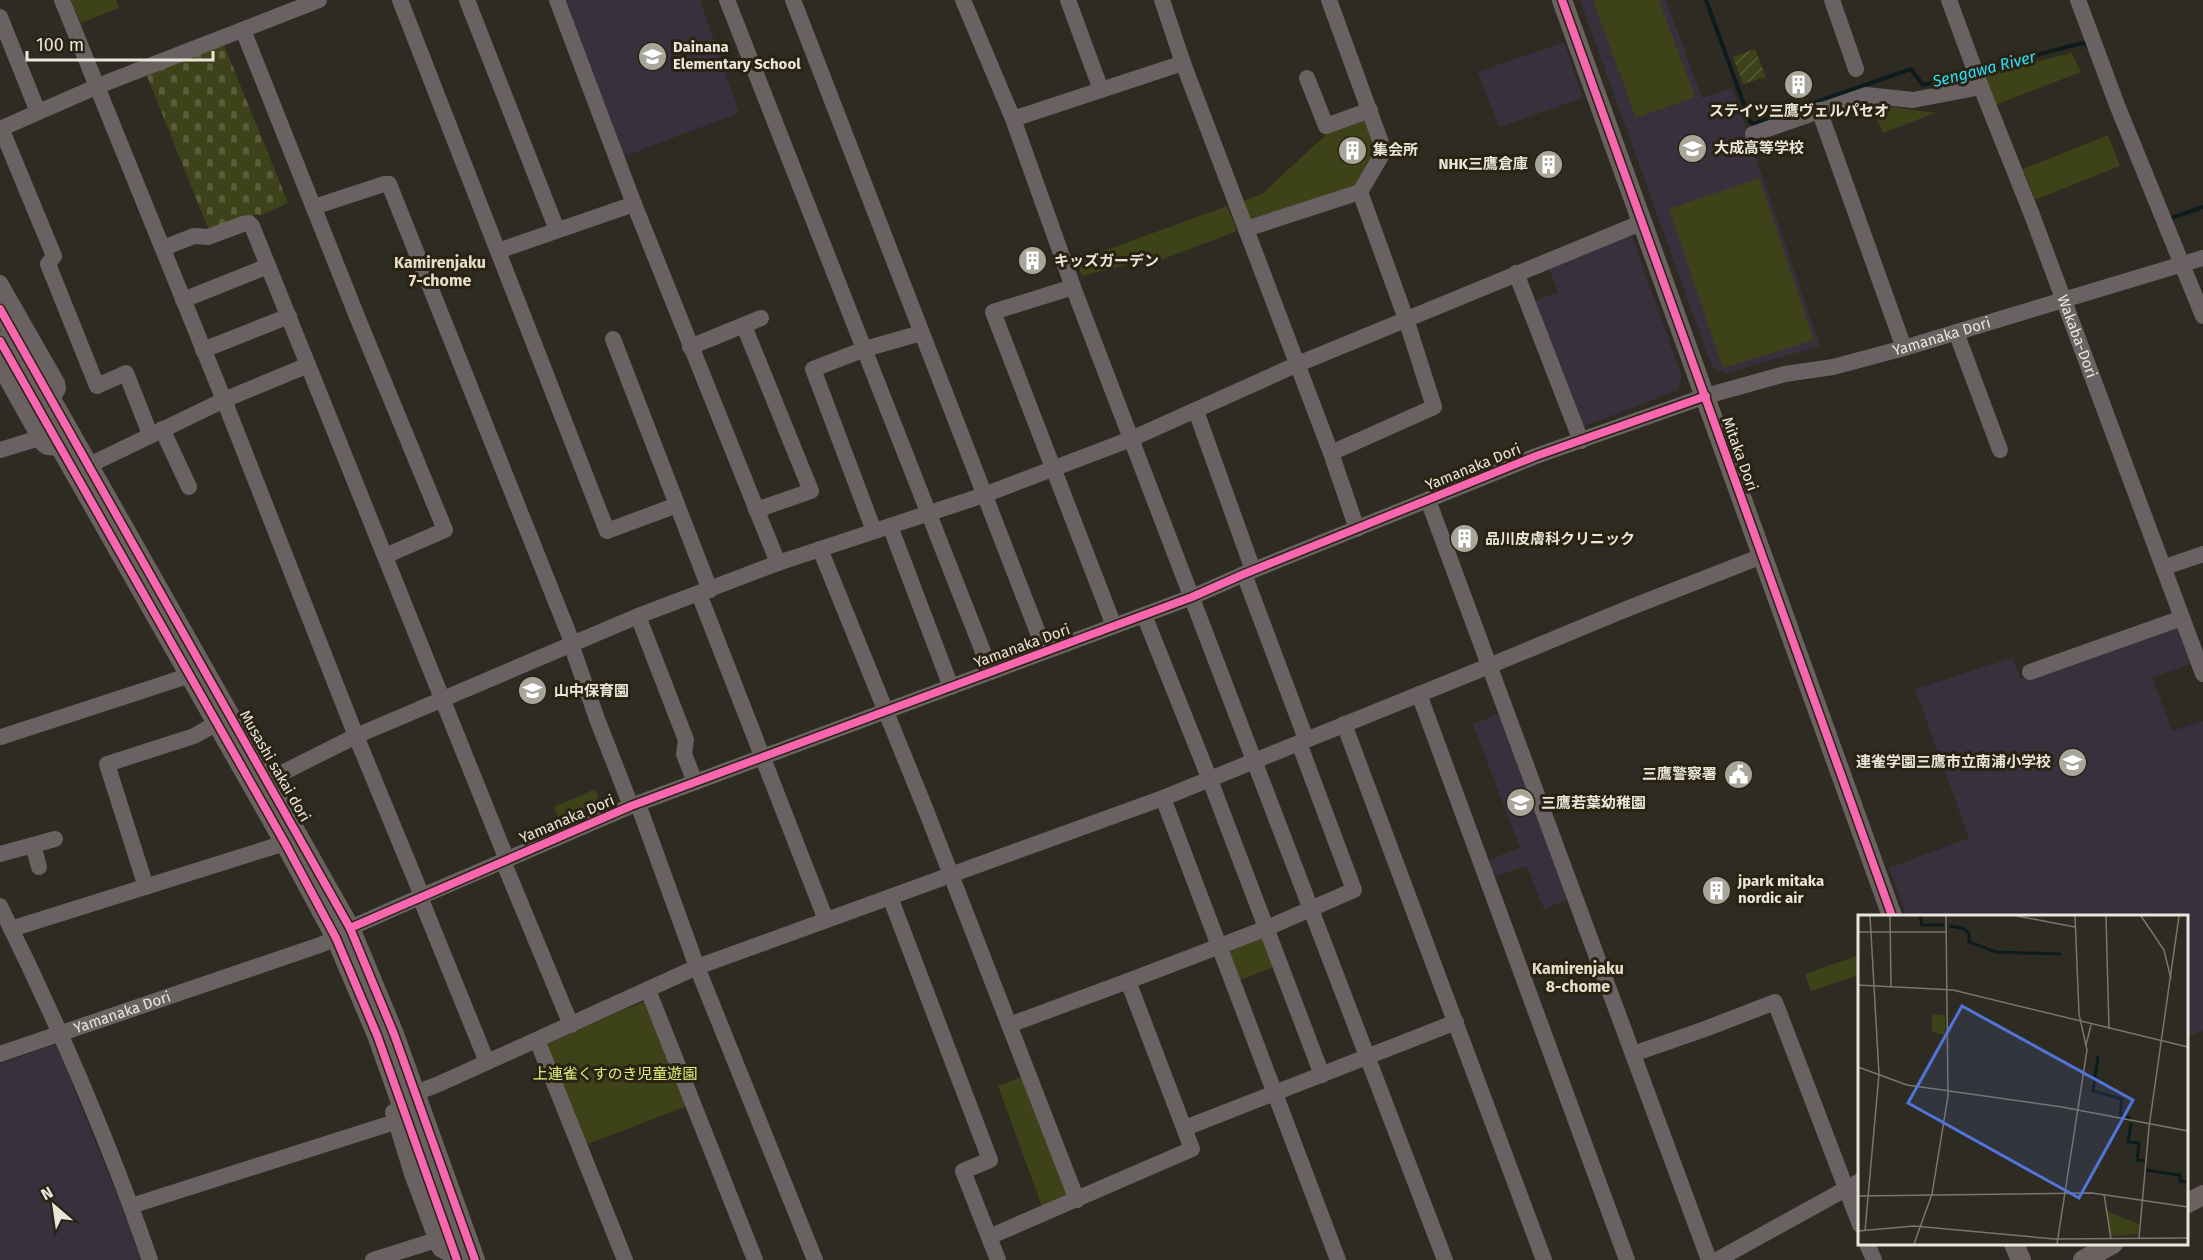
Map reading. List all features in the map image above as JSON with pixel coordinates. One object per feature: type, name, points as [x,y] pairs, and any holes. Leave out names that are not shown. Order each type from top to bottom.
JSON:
[{"type":"main road","name":"Mitaka Dori","points":[[1562,0],[1893,915]]},
{"type":"main road","name":"Musashi sakai dori","points":[[0,309],[51,400],[82,469],[197,673],[268,780],[343,933],[384,1008],[407,1096],[463,1259]]},
{"type":"main road","name":"Musashi sakai dori","points":[[0,341],[61,448],[82,469]]},
{"type":"main road","name":"Musashi sakai dori","points":[[197,673],[217,723],[285,843],[343,933]]},
{"type":"main road","points":[[2188,1203],[2203,1195]]},
{"type":"main road","points":[[2014,1245],[2021,1260]]},
{"type":"main road","points":[[2084,1260],[2111,1245]]},
{"type":"street","points":[[62,0],[488,1062]]},
{"type":"street","points":[[189,487],[156,432],[126,373],[97,386],[48,264],[54,256],[1,128],[98,86],[319,0]]},
{"type":"street","points":[[400,0],[607,531],[677,505]]},
{"type":"street","points":[[468,0],[557,230]]},
{"type":"street","points":[[557,0],[690,347],[778,563]]},
{"type":"street","points":[[727,0],[991,672]]},
{"type":"street","points":[[793,0],[1045,651]]},
{"type":"street","points":[[963,0],[1013,119],[1073,287],[1445,1260]]},
{"type":"street","points":[[1068,0],[1101,90]]},
{"type":"street","points":[[1162,0],[1183,63],[1298,364],[1358,529]]},
{"type":"street","points":[[1246,229],[1360,192],[1384,151],[1329,0]]},
{"type":"street","points":[[1832,0],[1856,69]]},
{"type":"street","name":"Wakaba-Dori","points":[[1949,0],[2165,567],[2203,674]]},
{"type":"street","points":[[2078,0],[2163,220],[2203,316]]},
{"type":"street","points":[[0,16],[39,112]]},
{"type":"street","points":[[243,30],[445,530],[385,556]]},
{"type":"street","points":[[1013,119],[1183,63]]},
{"type":"street","points":[[1753,134],[1866,95],[1913,100],[1977,76]]},
{"type":"street","points":[[1307,78],[1326,126],[1370,110]]},
{"type":"street","points":[[1819,110],[1904,348]]},
{"type":"street","points":[[314,207],[389,184],[570,637],[597,718],[635,805],[697,967],[815,1260]]},
{"type":"street","points":[[1331,453],[1434,407],[1406,319],[1360,192]]},
{"type":"street","points":[[498,251],[634,204]]},
{"type":"street","points":[[268,780],[356,736],[638,616],[778,563],[984,495],[1131,439],[1298,364],[1643,222]]},
{"type":"street","points":[[163,248],[194,236],[208,237],[249,223],[289,316],[443,699],[571,1025]]},
{"type":"street","name":"Yamanaka Dori","points":[[0,1054],[343,933],[421,896],[635,805],[761,756],[1192,597],[1536,456],[1706,396],[1785,374],[1833,367],[1904,348],[2203,258]]},
{"type":"street","points":[[183,300],[268,266]]},
{"type":"street","points":[[1516,273],[1581,441]]},
{"type":"street","points":[[0,283],[57,383],[58,389],[51,400]]},
{"type":"street","points":[[1073,287],[993,312],[1114,626]]},
{"type":"street","points":[[202,350],[289,316]]},
{"type":"street","points":[[690,347],[761,318]]},
{"type":"street","points":[[744,326],[811,491],[756,510]]},
{"type":"street","points":[[1956,332],[2000,450]]},
{"type":"street","points":[[921,333],[865,349],[813,369],[951,687]]},
{"type":"street","points":[[613,339],[677,505],[704,592],[761,756],[826,920]]},
{"type":"street","points":[[11,361],[5,369],[5,376],[39,438],[47,447],[61,448]]},
{"type":"street","points":[[82,469],[224,400],[308,364]]},
{"type":"street","points":[[1009,1025],[1219,947],[1354,890],[1196,411]]},
{"type":"street","points":[[0,450],[39,438]]},
{"type":"street","points":[[1428,500],[1710,1260]]},
{"type":"street","points":[[820,549],[927,813],[949,875],[1077,1200]]},
{"type":"street","points":[[2165,567],[2203,554]]},
{"type":"street","points":[[463,1259],[440,1249],[394,1122],[393,1109],[407,1096],[488,1062],[697,967],[1210,780],[1623,610],[1762,556]]},
{"type":"street","points":[[1144,615],[1210,780],[1322,1074]]},
{"type":"street","points":[[638,616],[686,740],[684,754],[695,782]]},
{"type":"street","points":[[2030,672],[2182,618]]},
{"type":"street","points":[[1,737],[197,673]]},
{"type":"street","points":[[1419,694],[1627,1260]]},
{"type":"street","points":[[146,887],[107,764],[194,736],[217,723]]},
{"type":"street","points":[[1344,724],[1544,1260]]},
{"type":"street","points":[[1163,798],[1338,1260]]},
{"type":"street","points":[[0,854],[55,839]]},
{"type":"street","points":[[11,929],[285,843]]},
{"type":"street","points":[[33,845],[39,867]]},
{"type":"street","points":[[890,897],[990,1160],[963,1171],[998,1260]]},
{"type":"street","points":[[0,906],[88,1098],[150,1260]]},
{"type":"street","points":[[989,1237],[1192,1149],[1128,981]]},
{"type":"street","points":[[648,990],[755,1260]]},
{"type":"street","points":[[1634,1054],[1775,1002],[1852,1185],[1858,1215]]},
{"type":"street","points":[[1185,1128],[1455,1022]]},
{"type":"street","points":[[537,1040],[625,1260]]},
{"type":"street","points":[[131,1206],[394,1122]]},
{"type":"street","points":[[1716,1260],[1852,1185]]},
{"type":"street","points":[[373,1260],[436,1240]]},
{"type":"street","points":[[1867,1245],[1874,1260]]},
{"type":"shaded area","name":"Dainana Elementary School","points":[[564,0],[700,0],[739,113],[622,157]]},
{"type":"shaded area","name":"大成高等学校","points":[[1580,0],[1666,0],[1702,98],[1732,88],[1820,346],[1726,373],[1712,367]]},
{"type":"shaded area","points":[[1564,42],[1583,98],[1499,127],[1478,72]]},
{"type":"shaded area","points":[[1631,234],[1682,377],[1678,390],[1583,427],[1535,301],[1558,292],[1548,266]]},
{"type":"shaded area","name":"連雀学園三鷹市立南浦小学校","points":[[2175,623],[2191,664],[2152,677],[2172,731],[2203,721],[2203,1031],[2188,1037],[2188,915],[1907,915],[1889,868],[1969,838],[1915,689],[2012,658],[2021,679],[2076,656]]},
{"type":"shaded area","name":"三鷹若葉幼稚園","points":[[1503,712],[1573,898],[1544,909],[1527,866],[1492,877],[1485,861],[1520,848],[1473,724]]},
{"type":"shaded area","points":[[56,1044],[143,1260],[0,1260],[0,1064]]},
{"type":"green space","points":[[71,0],[116,0],[119,8],[81,23]]},
{"type":"green space","points":[[1593,0],[1659,0],[1695,97],[1636,118]]},
{"type":"green space","points":[[222,40],[288,203],[210,233],[145,71]]},
{"type":"green space","points":[[1755,49],[1766,77],[1743,84],[1733,57]]},
{"type":"green space","points":[[2072,53],[2081,72],[1995,105],[1984,74]]},
{"type":"green space","points":[[1858,102],[1935,113],[1883,133],[1876,117],[1865,120]]},
{"type":"green space","points":[[1366,116],[1378,149],[1360,188],[1249,225],[1241,202],[1262,194],[1330,131]]},
{"type":"green space","points":[[2108,135],[2120,166],[2035,200],[2023,169]]},
{"type":"green space","points":[[1759,178],[1814,340],[1723,368],[1669,209]]},
{"type":"green space","points":[[1227,206],[1237,231],[1153,263],[1129,264],[1082,276],[1076,261]]},
{"type":"green space","points":[[595,789],[602,805],[561,824],[554,807]]},
{"type":"green space","points":[[1264,935],[1276,966],[1236,982],[1224,950]]},
{"type":"green space","points":[[1858,955],[1858,975],[1811,991],[1805,974]]},
{"type":"green space","name":"上連雀くすのき児童遊園","points":[[645,1001],[687,1106],[585,1145],[544,1044]]},
{"type":"green space","points":[[1028,1074],[1077,1200],[1044,1212],[998,1086]]},
{"type":"waterway","name":"Sengawa River","points":[[1706,0],[1753,124],[1911,69],[1923,85],[1970,73]]},
{"type":"waterway","name":"Sengawa River","points":[[1980,70],[2078,44],[2085,43],[2087,46]]},
{"type":"waterway","name":"Sengawa River","points":[[2169,219],[2203,207]]},
{"type":"cycle path","points":[[1562,0],[1892,915]]},
{"type":"cycle path","points":[[0,309],[350,928],[394,1034],[475,1260]]},
{"type":"cycle path","points":[[0,341],[285,843],[336,938],[377,1035],[457,1260]]},
{"type":"cycle path","points":[[350,928],[631,806],[1192,597],[1536,456],[1706,396]]},
{"type":"place","name":"Dainana Elementary School","points":[[652,56]]},
{"type":"place","name":"ステイツ三鷹ヴェルパセオ","points":[[1799,84]]},
{"type":"place","name":"大成高等学校","points":[[1693,148]]},
{"type":"place","name":"集会所","points":[[1352,150]]},
{"type":"place","name":"NHK三鷹倉庫","points":[[1549,164]]},
{"type":"place","name":"キッズガーデン","points":[[1033,261]]},
{"type":"place","name":"品川皮膚科クリニック","points":[[1464,539]]},
{"type":"place","name":"山中保育園","points":[[533,691]]},
{"type":"place","name":"連雀学園三鷹市立南浦小学校","points":[[2072,762]]},
{"type":"place","name":"三鷹警察署","points":[[1738,774]]},
{"type":"place","name":"三鷹若葉幼稚園","points":[[1520,803]]},
{"type":"place","name":"jpark mitaka nordic air","points":[[1717,890]]},
{"type":"district","name":"Kamirenjaku 7-chome","points":[[440,271]]},
{"type":"district","name":"Kamirenjaku 8-chome","points":[[1578,977]]}]
